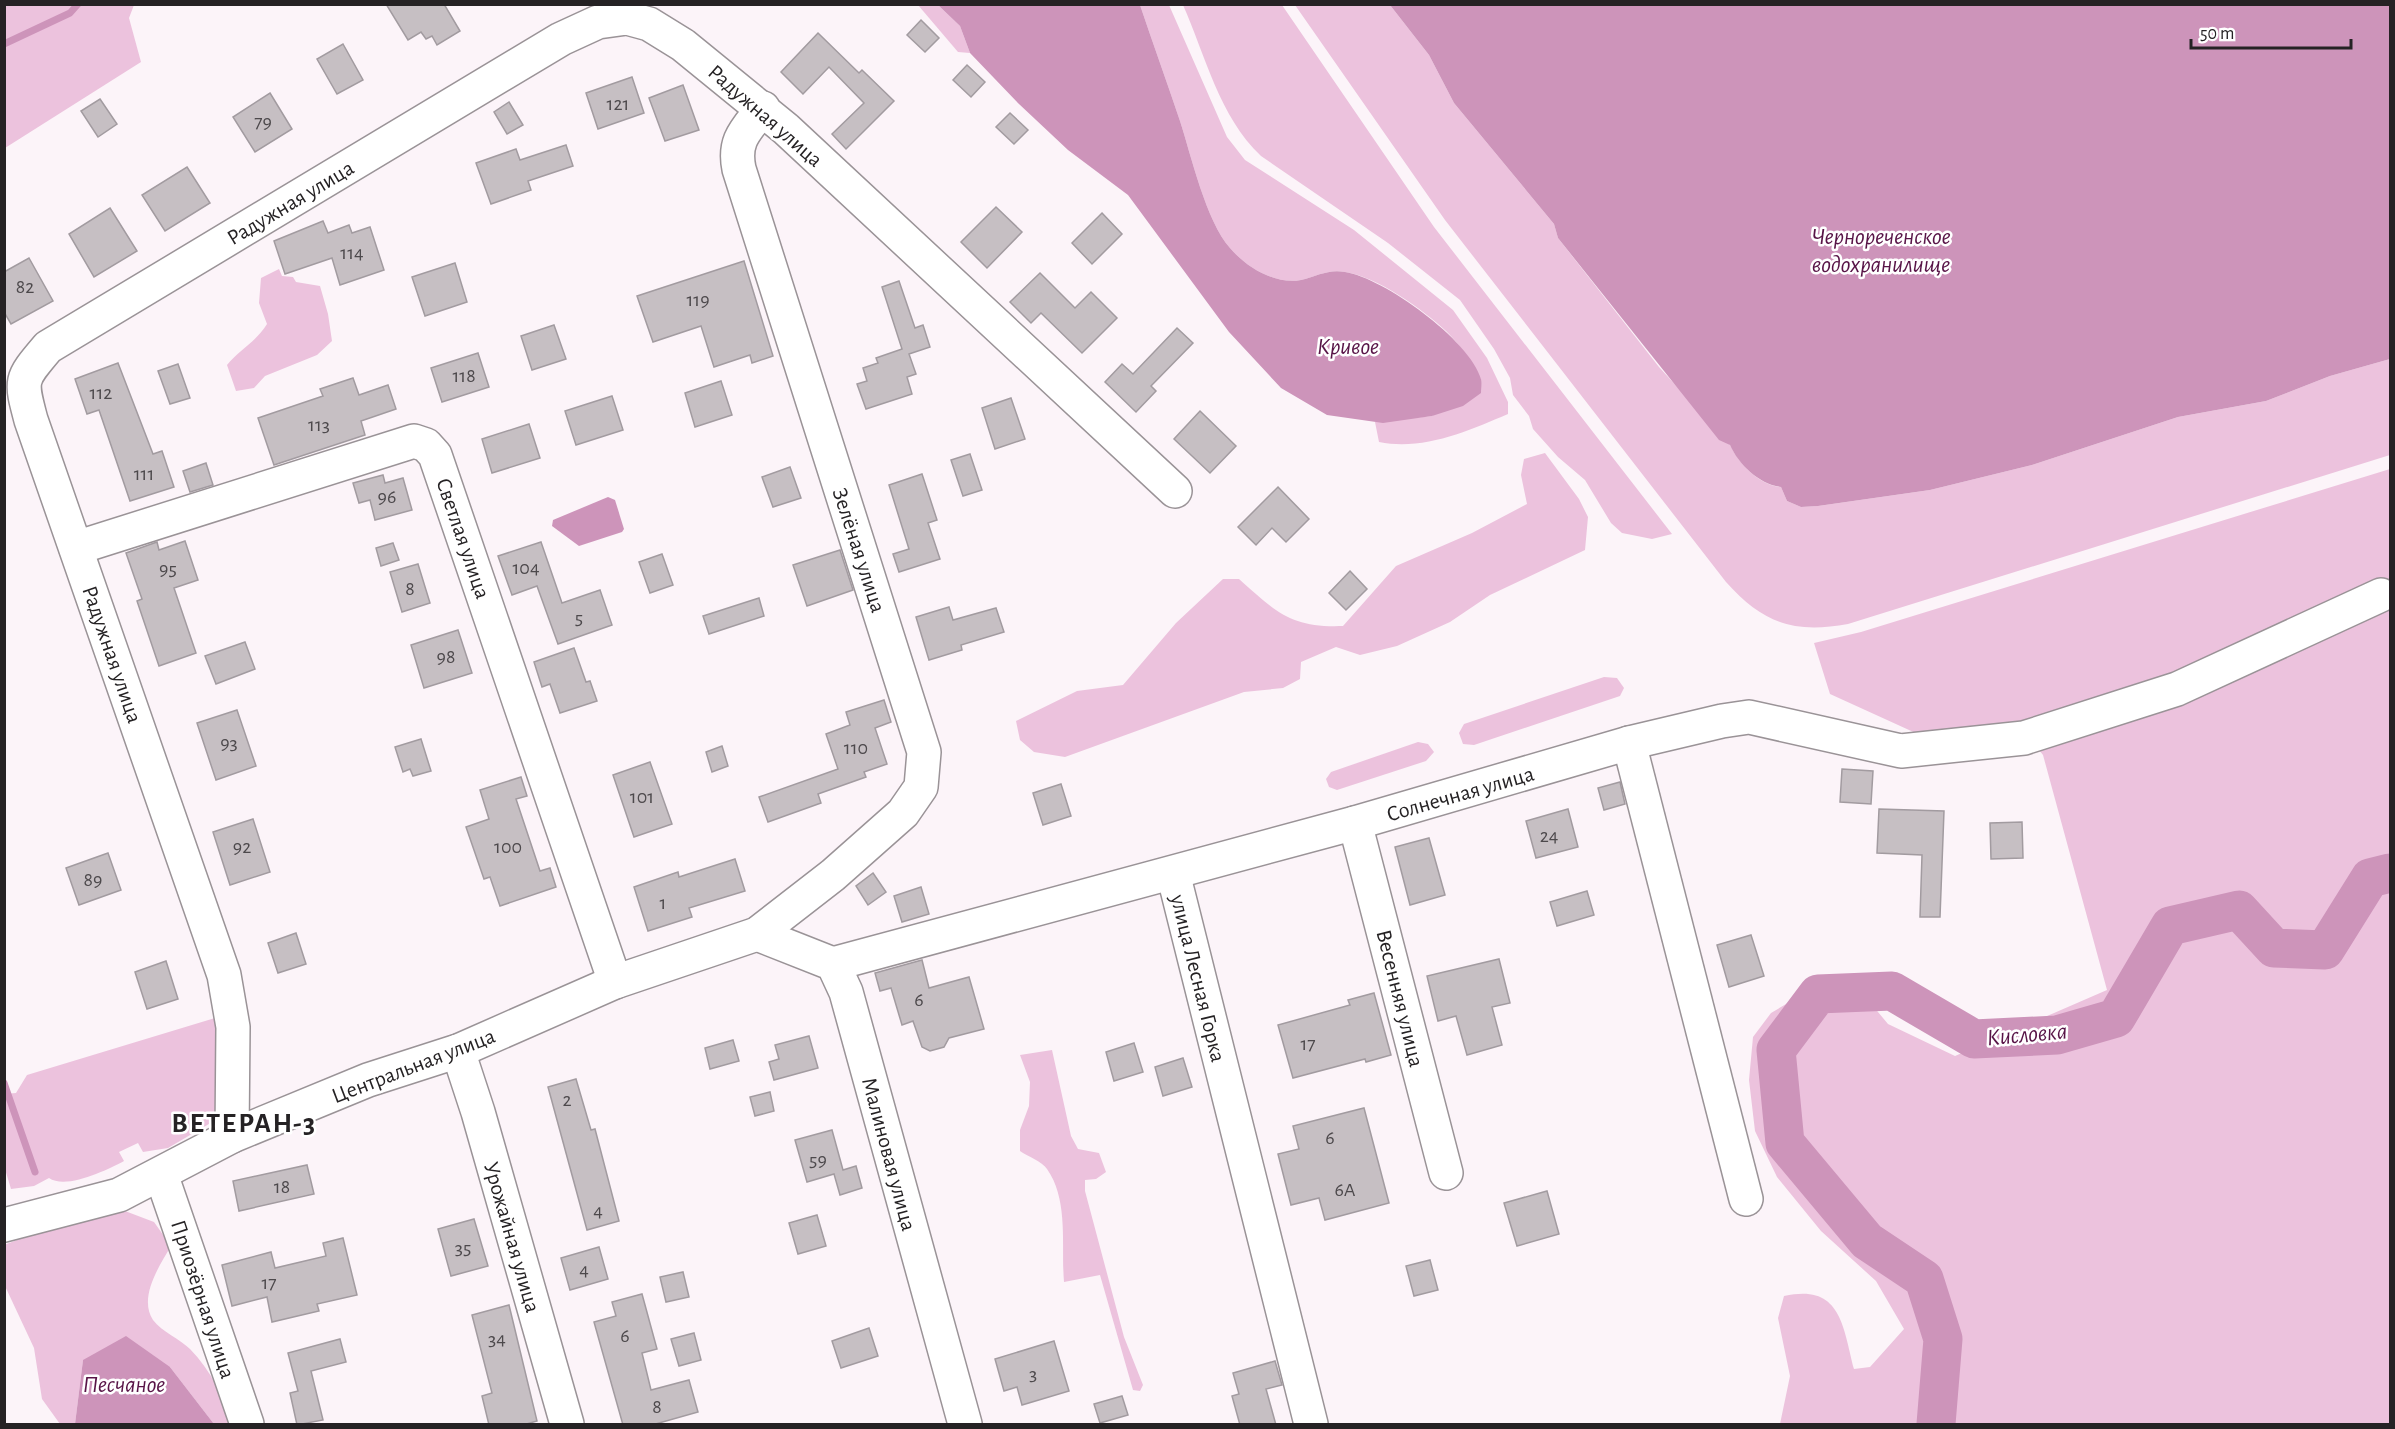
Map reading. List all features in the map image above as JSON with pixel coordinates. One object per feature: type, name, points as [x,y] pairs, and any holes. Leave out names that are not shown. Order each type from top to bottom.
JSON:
[{"type":"street","name":"Радужная улица","points":[[232,1136],[233,1027],[224,975],[31,420],[23,387],[29,369],[48,347],[561,39],[598,22],[627,18],[649,24],[683,45],[763,108],[1175,491]]},
{"type":"street","name":"Зелёная улица","points":[[757,934],[833,875],[903,813],[921,787],[925,769],[924,752],[739,169],[736,155],[739,140],[763,108]]},
{"type":"street","name":"Светлая улица","points":[[76,548],[414,441],[426,445],[435,455],[615,982]]},
{"type":"street","name":"Солнечная улица","points":[[1173,873],[1355,823],[1629,743],[1749,717],[1901,751],[2024,738],[2177,689],[2381,595]]},
{"type":"street","points":[[1629,743],[1746,1199]]},
{"type":"street","name":"Весенняя улица","points":[[1355,823],[1446,1173]]},
{"type":"street","name":"улица Лесная Горка","points":[[833,964],[1173,873],[1311,1425]]},
{"type":"street","points":[[757,934],[833,964]]},
{"type":"street","name":"Центральная улица","points":[[4,1225],[119,1195],[232,1136],[368,1080],[458,1051],[615,982],[757,934]]},
{"type":"street","name":"Малиновая улица","points":[[833,964],[846,992],[964,1425]]},
{"type":"street","name":"Урожайная улица","points":[[458,1051],[478,1112],[567,1425]]},
{"type":"street","name":"Приозёрная улица","points":[[161,1174],[247,1425]]},
{"type":"shaded area","points":[[5,4],[134,5],[129,18],[141,62],[5,148]]},
{"type":"shaded area","points":[[918,5],[938,5],[960,26],[970,53],[958,52]]},
{"type":"shaded area","points":[[1140,5],[1169,5],[1227,137],[1245,160],[1354,230],[1453,310],[1487,358],[1508,402],[1508,414],[1461,433],[1429,442],[1396,444],[1379,442],[1375,422],[1432,416],[1481,379],[1461,348],[1446,331],[1425,313],[1385,287],[1358,275],[1339,271],[1301,280],[1281,280],[1253,268],[1230,248],[1221,236],[1207,205]]},
{"type":"shaded area","points":[[1183,5],[1282,5],[1434,227],[1672,534],[1652,539],[1622,533],[1611,523],[1585,480],[1558,457],[1533,429],[1529,416],[1513,395],[1510,378],[1494,349],[1460,300],[1388,243],[1261,156],[1234,123],[1224,104]]},
{"type":"shaded area","points":[[1295,5],[1390,5],[1429,55],[1454,103],[1554,224],[1558,238],[1659,367],[1730,445],[1751,472],[1765,482],[1781,487],[1787,501],[1801,507],[1930,490],[2032,465],[2178,417],[2266,401],[2330,376],[2390,359],[2390,455],[1848,624],[1811,627],[1780,622],[1753,607],[1726,582],[1445,220]]},
{"type":"shaded area","points":[[279,269],[282,276],[293,277],[296,282],[320,286],[328,314],[332,341],[317,355],[265,376],[254,388],[236,391],[227,365],[267,324],[259,303],[261,278]]},
{"type":"shaded area","points":[[1545,453],[1579,499],[1588,517],[1585,550],[1490,595],[1450,622],[1397,646],[1360,655],[1336,647],[1301,662],[1300,679],[1283,688],[1244,692],[1065,757],[1034,752],[1020,740],[1016,721],[1077,691],[1123,685],[1176,623],[1223,579],[1239,579],[1274,609],[1297,621],[1325,626],[1343,626],[1396,566],[1472,533],[1527,504],[1521,475],[1524,459]]},
{"type":"shaded area","points":[[2390,469],[2390,1424],[1940,1424],[1948,1337],[1938,1302],[1927,1276],[1865,1231],[1837,1199],[1799,1146],[1791,1127],[1785,1080],[1793,1055],[1794,1039],[1805,1019],[1820,1003],[1868,1000],[1888,1024],[1955,1056],[2107,990],[2043,755],[2024,731],[1931,740],[1830,694],[1814,643],[1861,632]]},
{"type":"shaded area","points":[[1604,677],[1617,678],[1624,688],[1620,696],[1474,745],[1463,744],[1459,733],[1464,724]]},
{"type":"shaded area","points":[[1418,742],[1428,744],[1434,752],[1426,761],[1337,790],[1329,787],[1326,779],[1331,772]]},
{"type":"shaded area","points":[[1810,990],[1786,1017],[1771,1046],[1767,1080],[1773,1130],[1792,1167],[1833,1216],[1863,1248],[1916,1283],[1926,1304],[1937,1350],[1923,1424],[1780,1424],[1790,1376],[1778,1318],[1784,1296],[1803,1294],[1817,1296],[1828,1302],[1842,1324],[1854,1369],[1870,1367],[1904,1329],[1876,1281],[1821,1231],[1777,1177],[1755,1131],[1749,1080],[1753,1037],[1771,1013]]},
{"type":"shaded area","points":[[215,1018],[220,1093],[214,1121],[168,1148],[143,1152],[138,1143],[119,1152],[124,1161],[86,1177],[66,1182],[49,1178],[34,1186],[11,1189],[5,1169],[4,1094],[16,1093],[27,1075]]},
{"type":"shaded area","points":[[1052,1050],[1071,1136],[1078,1149],[1099,1153],[1106,1172],[1096,1179],[1085,1180],[1085,1191],[1124,1337],[1143,1385],[1140,1391],[1133,1390],[1100,1275],[1064,1282],[1063,1224],[1059,1195],[1045,1166],[1020,1151],[1020,1130],[1029,1106],[1030,1082],[1020,1055]]},
{"type":"shaded area","points":[[125,1211],[154,1222],[171,1246],[149,1291],[149,1311],[153,1320],[186,1345],[197,1357],[216,1385],[235,1424],[214,1424],[170,1367],[83,1360],[75,1424],[60,1424],[42,1399],[34,1348],[5,1286],[4,1245],[66,1221]]},
{"type":"water","name":"Кривое","points":[[938,5],[1140,5],[1207,205],[1221,236],[1230,248],[1253,268],[1281,280],[1301,280],[1339,271],[1362,277],[1402,298],[1423,313],[1461,347],[1474,363],[1481,379],[1481,393],[1463,406],[1432,416],[1383,423],[1327,415],[1281,388],[1229,332],[1128,195],[1068,150],[1019,104],[970,53],[960,26]]},
{"type":"water","name":"Чернореченское водохранилище","points":[[1390,5],[2390,5],[2390,359],[2330,376],[2266,401],[2178,417],[2032,465],[1930,490],[1801,507],[1787,501],[1781,487],[1758,478],[1744,466],[1730,445],[1719,440],[1558,238],[1554,224],[1454,103],[1429,55]]},
{"type":"water","points":[[608,497],[615,500],[624,529],[622,532],[579,546],[552,526],[553,520]]},
{"type":"water","name":"Песчаное","points":[[126,1336],[170,1367],[214,1424],[75,1424],[83,1360]]},
{"type":"building","points":[[386,4],[444,4],[460,31],[437,45],[432,36],[426,39],[421,32],[408,40]]},
{"type":"building","points":[[921,20],[939,38],[925,52],[907,35]]},
{"type":"building","points":[[818,33],[859,73],[862,70],[894,101],[846,149],[832,134],[864,103],[829,67],[803,94],[781,72]]},
{"type":"building","points":[[343,44],[363,80],[337,94],[317,59]]},
{"type":"building","points":[[967,65],[985,82],[971,97],[953,80]]},
{"type":"building","points":[[632,77],[644,113],[598,129],[586,93]]},
{"type":"building","points":[[683,85],[699,130],[665,141],[649,98]]},
{"type":"building","points":[[270,93],[292,129],[255,152],[233,117]]},
{"type":"building","points":[[100,99],[117,124],[98,137],[81,111]]},
{"type":"building","points":[[509,102],[523,125],[507,134],[494,112]]},
{"type":"building","points":[[1010,113],[1028,130],[1014,144],[996,127]]},
{"type":"building","points":[[566,145],[573,166],[528,181],[531,190],[491,204],[476,163],[516,149],[520,160]]},
{"type":"building","points":[[187,167],[210,203],[165,231],[142,195]]},
{"type":"building","points":[[996,207],[1022,232],[987,268],[961,242]]},
{"type":"building","points":[[110,208],[137,251],[94,277],[69,234]]},
{"type":"building","points":[[1102,213],[1122,234],[1092,264],[1072,243]]},
{"type":"building","points":[[323,221],[328,233],[349,225],[352,233],[370,227],[384,270],[340,285],[332,258],[285,274],[274,241]]},
{"type":"building","points":[[29,258],[53,301],[11,324],[4,312],[4,272]]},
{"type":"building","points":[[744,261],[773,356],[752,363],[750,355],[714,367],[701,326],[653,342],[637,296]]},
{"type":"building","points":[[455,263],[467,302],[425,316],[412,277]]},
{"type":"building","points":[[1040,273],[1075,308],[1091,292],[1117,318],[1082,353],[1041,313],[1031,323],[1010,302]]},
{"type":"building","points":[[899,281],[915,328],[923,325],[930,347],[909,354],[916,374],[907,377],[912,394],[866,409],[857,384],[867,381],[863,368],[878,363],[876,358],[902,349],[882,287]]},
{"type":"building","points":[[554,325],[566,359],[532,370],[521,336]]},
{"type":"building","points":[[1177,328],[1193,343],[1151,386],[1156,391],[1136,412],[1105,382],[1122,364],[1133,374]]},
{"type":"building","points":[[478,353],[489,387],[442,402],[431,368]]},
{"type":"building","points":[[118,363],[153,454],[162,451],[174,487],[130,501],[99,410],[87,414],[75,379]]},
{"type":"building","points":[[178,364],[190,398],[170,404],[158,371]]},
{"type":"building","points":[[353,378],[359,395],[388,385],[396,409],[361,421],[365,435],[274,465],[258,418],[323,396],[320,389]]},
{"type":"building","points":[[721,381],[732,415],[695,427],[685,393]]},
{"type":"building","points":[[612,396],[623,430],[576,445],[565,411]]},
{"type":"building","points":[[1011,398],[1025,439],[995,449],[982,408]]},
{"type":"building","points":[[1200,411],[1236,446],[1210,473],[1174,439]]},
{"type":"building","points":[[529,424],[540,458],[492,473],[482,439]]},
{"type":"building","points":[[970,454],[982,490],[963,496],[951,460]]},
{"type":"building","points":[[206,463],[213,485],[190,492],[183,471]]},
{"type":"building","points":[[790,467],[801,498],[773,507],[762,477]]},
{"type":"building","points":[[922,474],[937,520],[928,523],[940,559],[899,572],[893,554],[909,549],[889,485]]},
{"type":"building","points":[[383,475],[385,483],[403,478],[412,510],[375,520],[370,500],[359,503],[353,483]]},
{"type":"building","points":[[1278,487],[1309,519],[1286,542],[1272,528],[1256,545],[1238,527]]},
{"type":"building","points":[[185,541],[198,580],[174,588],[196,653],[159,666],[137,601],[142,599],[126,553],[157,542],[159,550]]},
{"type":"building","points":[[541,542],[562,603],[600,590],[612,625],[558,644],[537,586],[512,595],[498,556]]},
{"type":"building","points":[[393,543],[399,560],[381,566],[376,548]]},
{"type":"building","points":[[840,550],[853,590],[807,606],[793,565]]},
{"type":"building","points":[[662,554],[673,585],[650,593],[639,562]]},
{"type":"building","points":[[418,564],[430,603],[402,612],[390,572]]},
{"type":"building","points":[[1350,571],[1367,589],[1346,610],[1329,593]]},
{"type":"building","points":[[759,598],[764,616],[709,634],[703,616]]},
{"type":"building","points":[[949,607],[953,620],[996,608],[1004,632],[961,645],[962,650],[929,660],[916,617]]},
{"type":"building","points":[[458,630],[472,673],[424,688],[411,645]]},
{"type":"building","points":[[245,642],[255,669],[216,684],[205,656]]},
{"type":"building","points":[[574,648],[586,682],[590,681],[597,701],[560,713],[550,684],[542,687],[534,662]]},
{"type":"building","points":[[884,700],[891,722],[875,728],[887,764],[864,772],[866,777],[818,794],[821,803],[768,822],[759,797],[838,769],[826,734],[850,725],[846,712]]},
{"type":"building","points":[[237,710],[256,766],[216,780],[197,723]]},
{"type":"building","points":[[421,739],[431,771],[413,776],[410,769],[403,772],[395,747]]},
{"type":"building","points":[[722,746],[728,766],[712,772],[706,752]]},
{"type":"building","points":[[650,762],[672,824],[634,837],[613,775]]},
{"type":"building","points":[[1842,769],[1873,771],[1871,804],[1840,802]]},
{"type":"building","points":[[521,777],[527,796],[516,799],[540,871],[550,868],[556,887],[500,906],[490,877],[484,879],[466,827],[489,819],[480,790]]},
{"type":"building","points":[[1620,782],[1625,804],[1604,810],[1598,788]]},
{"type":"building","points":[[1061,784],[1071,816],[1043,825],[1033,793]]},
{"type":"building","points":[[1568,809],[1578,847],[1536,858],[1526,821]]},
{"type":"building","points":[[1879,809],[1944,811],[1940,917],[1920,917],[1922,855],[1877,853]]},
{"type":"building","points":[[253,819],[270,872],[230,885],[213,832]]},
{"type":"building","points":[[2022,822],[2023,858],[1991,859],[1990,823]]},
{"type":"building","points":[[1429,838],[1445,895],[1410,905],[1395,847]]},
{"type":"building","points":[[108,853],[121,890],[79,905],[66,868]]},
{"type":"building","points":[[735,859],[745,891],[689,908],[692,917],[648,931],[634,887],[678,872],[679,877]]},
{"type":"building","points":[[873,873],[886,892],[868,905],[856,886]]},
{"type":"building","points":[[921,887],[929,914],[902,922],[894,896]]},
{"type":"building","points":[[1587,891],[1594,915],[1557,926],[1550,902]]},
{"type":"building","points":[[296,933],[306,964],[278,973],[268,943]]},
{"type":"building","points":[[1751,935],[1764,976],[1729,987],[1717,945]]},
{"type":"building","points":[[1499,959],[1510,1003],[1492,1007],[1502,1045],[1467,1055],[1456,1016],[1438,1021],[1427,976]]},
{"type":"building","points":[[922,960],[929,988],[969,977],[984,1029],[949,1038],[944,1047],[930,1051],[922,1047],[913,1021],[902,1025],[891,988],[880,991],[875,973]]},
{"type":"building","points":[[166,961],[178,999],[147,1009],[135,972]]},
{"type":"building","points":[[1374,993],[1391,1055],[1366,1062],[1365,1059],[1293,1078],[1278,1025],[1350,1005],[1348,1000]]},
{"type":"building","points":[[809,1036],[818,1068],[774,1080],[769,1062],[779,1059],[775,1045]]},
{"type":"building","points":[[733,1040],[739,1061],[710,1069],[705,1048]]},
{"type":"building","points":[[1134,1043],[1143,1072],[1114,1081],[1106,1052]]},
{"type":"building","points":[[1183,1058],[1192,1087],[1163,1096],[1155,1067]]},
{"type":"building","points":[[576,1079],[591,1130],[595,1129],[619,1221],[587,1230],[548,1087]]},
{"type":"building","points":[[770,1092],[774,1111],[755,1116],[750,1097]]},
{"type":"building","points":[[1364,1108],[1389,1203],[1325,1220],[1319,1198],[1291,1205],[1278,1154],[1299,1149],[1293,1126]]},
{"type":"building","points":[[832,1130],[843,1170],[856,1166],[862,1188],[840,1195],[834,1174],[807,1182],[795,1140]]},
{"type":"building","points":[[307,1165],[314,1194],[239,1211],[233,1181]]},
{"type":"building","points":[[1547,1191],[1559,1234],[1517,1246],[1504,1203]]},
{"type":"building","points":[[817,1215],[826,1246],[798,1254],[789,1223]]},
{"type":"building","points":[[474,1219],[488,1266],[451,1276],[438,1229]]},
{"type":"building","points":[[343,1238],[357,1295],[317,1304],[319,1311],[272,1322],[267,1297],[232,1306],[222,1265],[271,1252],[275,1268],[326,1256],[323,1243]]},
{"type":"building","points":[[599,1247],[608,1279],[570,1290],[561,1258]]},
{"type":"building","points":[[1430,1260],[1438,1290],[1414,1296],[1406,1266]]},
{"type":"building","points":[[683,1272],[689,1297],[666,1302],[660,1277]]},
{"type":"building","points":[[642,1294],[657,1349],[642,1353],[651,1390],[689,1380],[698,1412],[652,1425],[623,1425],[594,1322],[616,1316],[612,1302]]},
{"type":"building","points":[[509,1305],[537,1421],[523,1425],[489,1425],[482,1396],[492,1393],[472,1315]]},
{"type":"building","points":[[869,1328],[878,1356],[841,1368],[832,1341]]},
{"type":"building","points":[[694,1333],[701,1360],[679,1366],[671,1339]]},
{"type":"building","points":[[340,1339],[346,1362],[311,1371],[323,1420],[297,1425],[290,1393],[298,1391],[288,1353]]},
{"type":"building","points":[[1054,1341],[1069,1391],[1022,1405],[1017,1387],[1004,1391],[995,1359]]},
{"type":"building","points":[[1275,1361],[1282,1385],[1266,1389],[1276,1425],[1240,1425],[1232,1396],[1239,1394],[1233,1373]]},
{"type":"building","points":[[1122,1396],[1128,1415],[1100,1423],[1094,1404]]},
{"type":"waterway","points":[[4,44],[70,13],[78,4]]},
{"type":"waterway","name":"Кисловка","points":[[1936,1424],[1943,1339],[1924,1279],[1867,1241],[1785,1143],[1776,1050],[1818,994],[1892,991],[1974,1039],[2057,1035],[2116,1018],[2170,926],[2239,910],[2274,948],[2325,950],[2370,878],[2390,873]]},
{"type":"waterway","points":[[4,1083],[35,1172]]},
{"type":"district","name":"ВЕТЕРАН-3","points":[[244,1122]]}]
